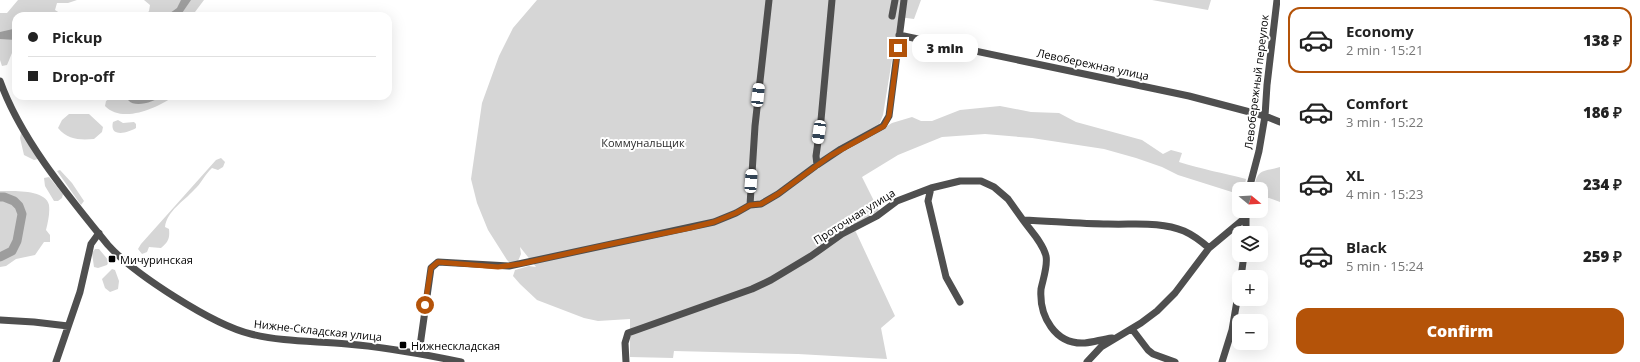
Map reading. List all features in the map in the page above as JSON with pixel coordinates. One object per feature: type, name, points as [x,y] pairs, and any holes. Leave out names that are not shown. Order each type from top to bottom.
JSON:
[{"type":"street","points":[[750,205],[755,126],[769,0]]},
{"type":"street","points":[[817,165],[816,156],[821,120],[832,0]]},
{"type":"street","points":[[892,16],[894,0]]},
{"type":"street","points":[[419,353],[431,268],[438,262],[498,267],[520,264],[708,223],[736,213],[750,205],[761,204],[778,194],[817,165],[884,126],[887,121],[904,0]]},
{"type":"street","name":"Левобережный переулок","points":[[1251,182],[1259,150],[1265,116],[1266,85],[1277,0]]},
{"type":"street","name":"Левобережная улица","points":[[899,35],[1189,96],[1265,116],[1280,122]]},
{"type":"street","name":"Нижне-Складская улица","points":[[0,81],[8,102],[34,145],[67,193],[98,233],[115,252],[164,290],[212,318],[240,331],[258,335],[306,341],[347,344],[419,353],[461,362]]},
{"type":"street","name":"Проточная улица","points":[[626,362],[625,343],[628,332],[752,289],[771,280],[811,256],[842,234],[877,216],[897,201],[931,188],[960,182],[981,181],[994,187],[1008,199],[1041,245],[1045,254],[1046,262],[1041,291],[1042,303],[1044,315],[1052,329],[1063,339],[1084,343],[1118,337]]},
{"type":"street","points":[[931,188],[928,200],[946,277],[960,302]]},
{"type":"street","points":[[1087,362],[1101,347],[1132,329],[1157,311],[1175,292],[1209,248],[1242,218]]},
{"type":"street","points":[[1023,220],[1165,226],[1184,231],[1197,238],[1209,248]]},
{"type":"street","points":[[56,362],[80,292],[91,244],[98,233]]},
{"type":"street","points":[[1222,362],[1232,330],[1236,306]]},
{"type":"street","points":[[0,320],[68,326]]},
{"type":"street","points":[[1132,329],[1148,350],[1153,354],[1174,362]]},
{"type":"green space","points":[[18,0],[77,0],[68,3],[57,3],[55,10],[58,12],[12,12],[12,53],[7,65],[2,66],[0,60],[0,13],[7,13]]},
{"type":"green space","points":[[144,0],[204,0],[195,12],[148,12],[150,5]]},
{"type":"green space","name":"Коммунальщик","points":[[537,0],[921,0],[914,19],[899,17],[883,115],[879,125],[846,144],[847,150],[892,123],[912,117],[921,121],[932,121],[960,110],[1000,106],[1031,112],[1059,113],[1076,122],[1142,140],[1163,154],[1171,150],[1182,153],[1179,162],[1246,179],[1245,182],[1232,182],[1232,192],[1178,175],[1162,167],[1136,158],[1104,149],[1032,138],[985,134],[942,137],[898,155],[862,177],[881,215],[855,230],[895,316],[881,328],[887,359],[798,354],[674,351],[673,358],[630,357],[630,319],[598,321],[584,318],[537,300],[513,276],[515,270],[529,266],[536,267],[520,247],[521,254],[518,261],[511,264],[507,260],[488,230],[477,203],[471,179],[482,103],[499,56],[513,28]]},
{"type":"green space","points":[[1152,0],[1211,0],[1208,10]]},
{"type":"green space","points":[[168,100],[150,109],[130,114],[121,114],[112,111],[105,106],[106,101]]},
{"type":"green space","points":[[69,114],[89,114],[103,127],[102,132],[94,139],[79,139],[66,135],[58,128],[62,120]]},
{"type":"green space","points":[[118,120],[123,123],[134,122],[136,124],[136,128],[124,133],[116,132],[113,127],[113,122]]},
{"type":"green space","points":[[21,133],[38,159],[34,160],[24,155],[20,138]]},
{"type":"green space","points":[[221,158],[225,162],[223,167],[218,170],[212,168],[196,188],[172,211],[166,221],[165,227],[169,229],[169,235],[165,244],[161,248],[149,247],[147,252],[142,254],[138,249],[141,244],[216,160]]},
{"type":"green space","points":[[1280,167],[1280,202],[1268,198],[1268,182],[1255,182],[1259,174]]},
{"type":"green space","points":[[60,170],[72,183],[84,201],[81,205],[57,171]]},
{"type":"green space","points":[[49,177],[63,194],[62,198],[58,201],[54,201],[45,186],[44,178]]},
{"type":"green space","points":[[0,191],[28,192],[42,196],[47,200],[49,211],[46,230],[50,235],[50,242],[44,242],[35,255],[16,259],[6,266],[0,267]]},
{"type":"green space","points":[[95,249],[99,249],[109,261],[107,265],[98,268],[94,267],[92,253]]},
{"type":"green space","points":[[112,269],[115,270],[119,281],[118,289],[110,292],[105,288],[102,279]]},
{"type":"shaded area","points":[[181,0],[191,0],[183,12],[172,12],[177,8]]},
{"type":"shaded area","points":[[12,29],[12,40],[0,39],[0,32]]},
{"type":"shaded area","points":[[128,100],[154,100],[140,104],[131,103]]},
{"type":"waterway","points":[[0,197],[14,201],[19,206],[22,214],[17,241],[12,251],[0,257]]},
{"type":"place","name":"Мичуринская","points":[[112,259]]},
{"type":"place","name":"Нижнескладская","points":[[403,345]]},
{"type":"route","points":[[425,305],[431,268],[438,262],[448,261],[498,267],[509,266],[690,228],[714,222],[736,213],[750,205],[761,204],[778,194],[830,156],[884,126],[889,116],[898,48]]}]
